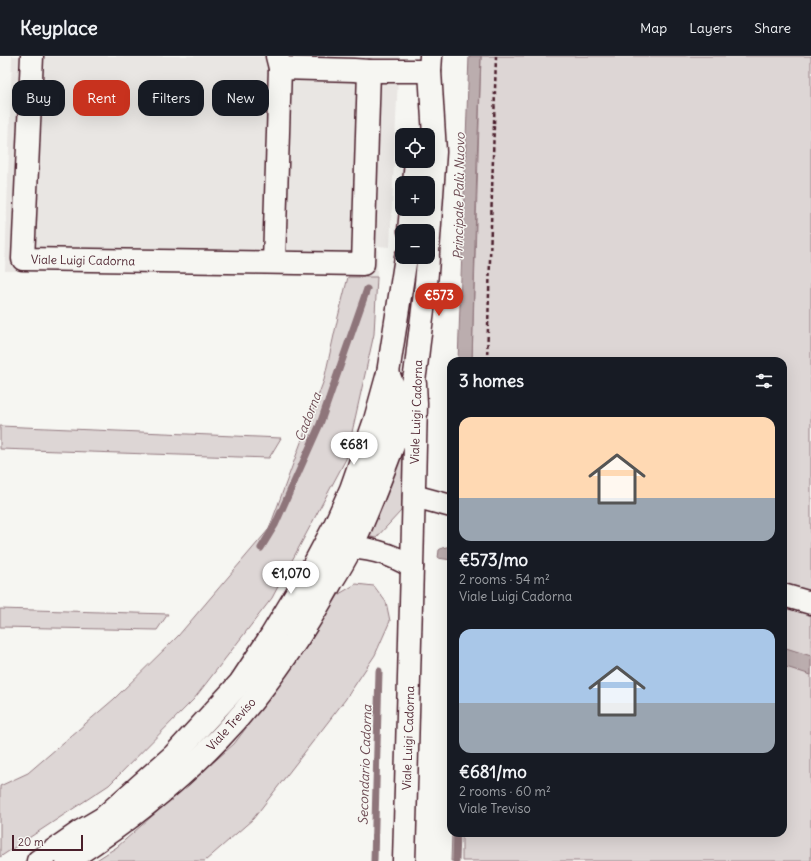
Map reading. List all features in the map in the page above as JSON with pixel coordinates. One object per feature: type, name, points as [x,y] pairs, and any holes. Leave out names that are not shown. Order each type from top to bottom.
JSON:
[{"type":"main road","name":"Viale Luigi Cadorna","points":[[32,56],[23,259],[363,264],[371,65]]},
{"type":"main road","points":[[274,262],[278,62],[371,65],[430,64]]},
{"type":"main road","points":[[421,128],[430,64]]},
{"type":"main road","points":[[430,64],[435,152],[430,224]]},
{"type":"main road","points":[[38,861],[81,831],[103,818],[174,755],[240,683],[271,636],[311,570],[334,528],[351,489],[375,420],[388,373],[405,264]]},
{"type":"main road","name":"Viale Luigi Cadorna","points":[[404,861],[414,496],[416,404],[415,374],[428,264]]},
{"type":"main road","points":[[388,373],[395,391],[376,455],[346,529],[351,547],[376,551],[400,560],[412,567]]},
{"type":"main road","name":"Viale Treviso","points":[[68,861],[153,800],[199,759],[219,739],[254,699],[283,662],[314,613],[351,547],[362,523],[383,473],[405,410],[415,374]]},
{"type":"main road","points":[[414,496],[447,505]]},
{"type":"main road","name":"Viale Treviso","points":[[240,683],[258,674],[270,658],[302,610],[339,547],[351,547]]},
{"type":"main road","points":[[787,596],[811,603]]},
{"type":"path","points":[[487,357],[496,56]]},
{"type":"shaded area","points":[[12,56],[399,56],[390,247],[378,246],[377,277],[5,271]]},
{"type":"shaded area","points":[[469,56],[481,56],[472,357],[458,357]]},
{"type":"shaded area","points":[[481,56],[811,56],[811,861],[462,861],[462,837],[787,837],[787,357],[472,357]]},
{"type":"shaded area","points":[[348,277],[377,277],[374,334],[346,459],[272,598],[194,699],[109,785],[0,857],[0,786],[28,773],[114,699],[178,636],[269,529],[324,380]]},
{"type":"shaded area","points":[[0,426],[281,438],[269,458],[0,449]]},
{"type":"shaded area","points":[[399,445],[404,448],[404,482],[401,511],[376,538],[362,535]]},
{"type":"shaded area","points":[[447,547],[447,559],[438,558],[439,550]]},
{"type":"shaded area","points":[[356,584],[374,586],[386,602],[390,621],[375,655],[345,700],[253,819],[205,861],[95,861],[117,847],[234,744],[287,673],[339,594]]},
{"type":"shaded area","points":[[0,609],[168,614],[157,630],[0,627]]},
{"type":"shaded area","points":[[787,648],[811,656],[811,675],[787,667]]},
{"type":"shaded area","points":[[452,837],[457,837],[456,861],[451,861]]},
{"type":"waterway","name":"Cadorna","points":[[261,548],[275,525],[320,424],[367,289]]},
{"type":"waterway","name":"Secondario Cadorna","points":[[374,861],[379,671]]},
{"type":"waterway","points":[[456,861],[457,837]]},
{"type":"water label","name":"Principale Palù Nuovo","points":[[459,196]]}]
